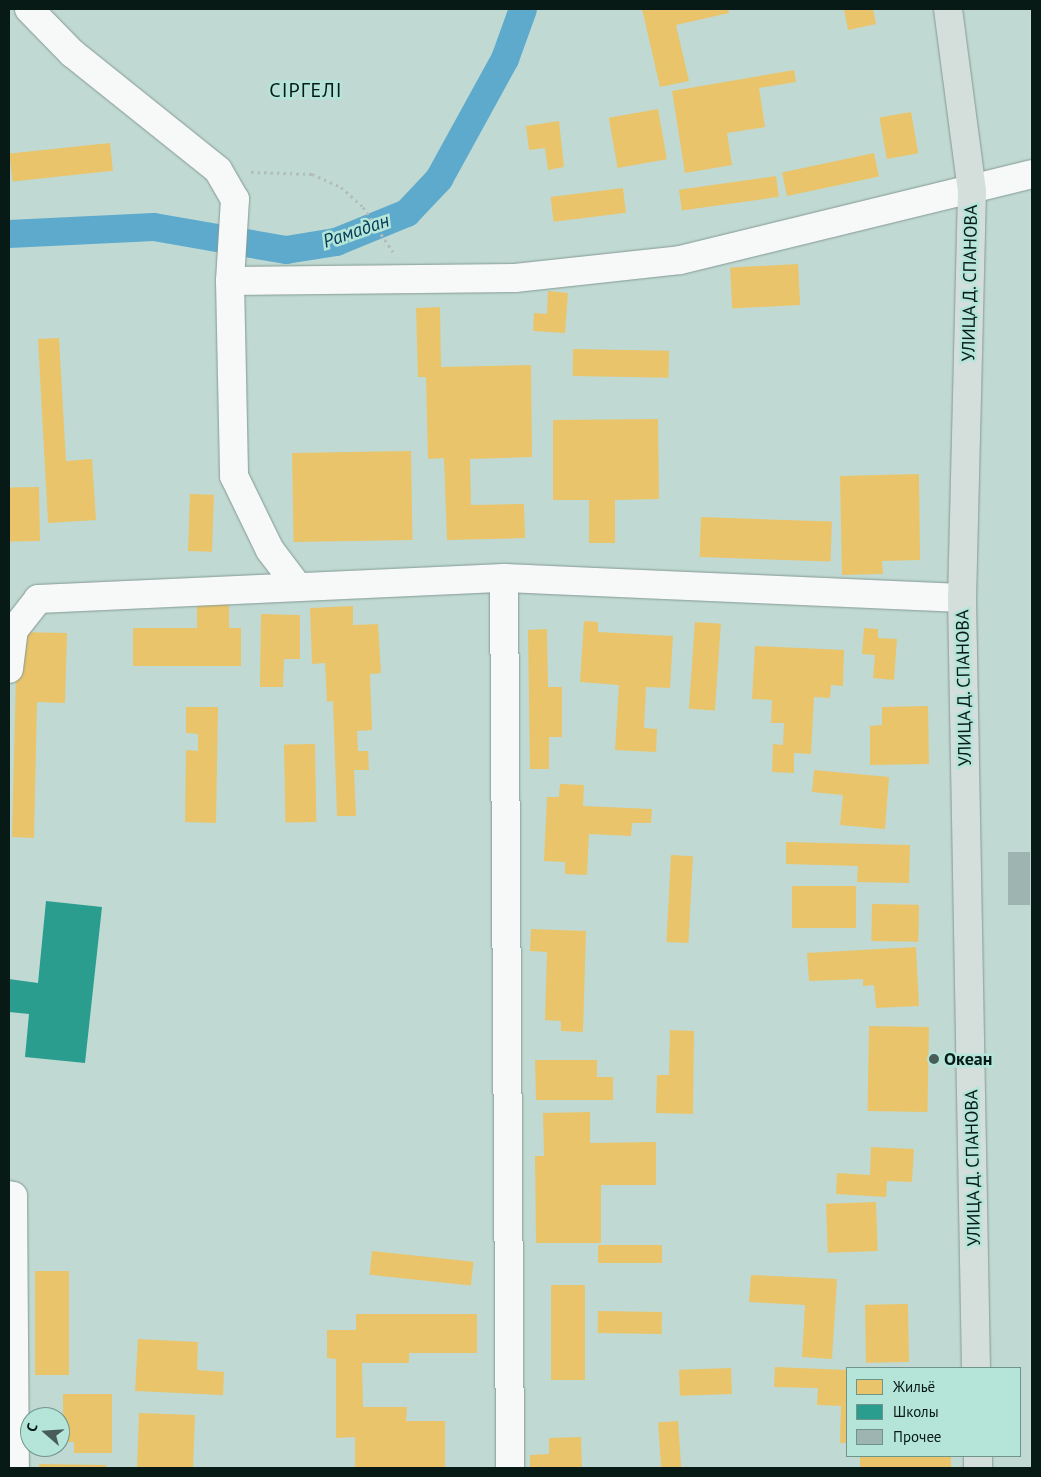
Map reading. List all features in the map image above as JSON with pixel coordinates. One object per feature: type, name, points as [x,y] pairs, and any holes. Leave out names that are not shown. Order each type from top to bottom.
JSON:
[{"type":"main road","name":"УЛИЦА Д. СПАНОВА","points":[[948,9],[972,190],[962,598],[976,1367]]},
{"type":"street","points":[[29,9],[72,52],[218,170],[235,199],[230,281],[234,476],[270,550],[298,587]]},
{"type":"street","points":[[230,281],[515,278],[680,260],[1032,174]]},
{"type":"street","points":[[9,669],[14,630],[38,599],[504,578],[962,598]]},
{"type":"street","points":[[504,578],[510,1468]]},
{"type":"street","points":[[9,1195],[13,1196],[15,1468]]},
{"type":"path","points":[[218,170],[312,174],[341,187],[363,207],[384,239]]},
{"type":"building: Жильё","points":[[642,9],[728,9],[729,13],[676,25],[689,81],[660,87]]},
{"type":"building: Жильё","points":[[844,9],[873,9],[876,24],[848,30]]},
{"type":"building: Жильё","points":[[794,70],[796,82],[759,88],[765,127],[727,133],[732,165],[685,173],[672,91]]},
{"type":"building: Жильё","points":[[658,109],[667,159],[618,168],[609,118]]},
{"type":"building: Жильё","points":[[911,112],[918,153],[887,159],[879,118]]},
{"type":"building: Жильё","points":[[559,121],[564,167],[548,170],[545,148],[529,150],[526,126]]},
{"type":"building: Жильё","points":[[110,143],[113,171],[12,181],[10,154]]},
{"type":"building: Жильё","points":[[874,153],[879,176],[787,196],[782,173]]},
{"type":"building: Жильё","points":[[776,176],[779,197],[682,210],[679,190]]},
{"type":"building: Жильё","points":[[623,188],[626,213],[554,222],[551,197]]},
{"type":"building: Жильё","points":[[798,264],[800,305],[732,309],[730,268]]},
{"type":"building: Жильё","points":[[548,291],[568,293],[565,333],[533,331],[534,313],[547,314]]},
{"type":"building: Жильё","points":[[440,307],[441,367],[531,365],[532,457],[470,459],[471,505],[524,504],[525,538],[447,540],[444,458],[428,459],[426,377],[418,377],[416,308]]},
{"type":"building: Жильё","points":[[59,338],[66,461],[92,459],[96,520],[48,523],[38,339]]},
{"type":"building: Жильё","points":[[573,349],[669,351],[669,378],[573,376]]},
{"type":"building: Жильё","points":[[658,419],[659,499],[615,500],[615,543],[589,543],[589,500],[553,500],[553,420]]},
{"type":"building: Жильё","points":[[411,451],[413,540],[294,542],[292,453]]},
{"type":"building: Жильё","points":[[919,474],[920,560],[882,561],[883,574],[842,575],[840,476]]},
{"type":"building: Жильё","points":[[39,487],[40,541],[10,542],[9,488]]},
{"type":"building: Жильё","points":[[190,494],[214,495],[212,552],[188,551]]},
{"type":"building: Жильё","points":[[701,517],[832,522],[831,562],[700,557]]},
{"type":"building: Жильё","points":[[197,603],[229,603],[229,628],[241,628],[241,666],[133,666],[133,628],[197,628]]},
{"type":"building: Жильё","points":[[353,606],[353,625],[378,624],[381,673],[370,674],[372,730],[357,731],[358,751],[368,751],[369,770],[354,770],[356,816],[337,816],[333,701],[327,702],[325,663],[312,664],[310,608]]},
{"type":"building: Жильё","points":[[261,614],[300,615],[300,659],[284,659],[283,687],[260,687]]},
{"type":"building: Жильё","points":[[584,621],[598,622],[598,632],[673,636],[670,688],[646,687],[644,728],[657,729],[656,752],[615,750],[619,685],[580,682]]},
{"type":"building: Жильё","points":[[695,622],[721,624],[715,711],[689,709]]},
{"type":"building: Жильё","points":[[864,628],[878,629],[878,638],[897,639],[894,680],[873,678],[875,655],[862,654]]},
{"type":"building: Жильё","points":[[547,629],[548,687],[562,687],[562,737],[549,737],[549,769],[530,769],[528,630]]},
{"type":"building: Жильё","points":[[17,632],[67,633],[65,703],[37,702],[34,838],[12,837]]},
{"type":"building: Жильё","points":[[755,646],[844,650],[843,686],[831,685],[830,698],[814,697],[811,754],[794,753],[794,773],[772,772],[773,744],[783,745],[784,723],[771,723],[772,700],[752,699]]},
{"type":"building: Жильё","points":[[928,706],[929,764],[870,765],[870,726],[882,725],[882,707]]},
{"type":"building: Жильё","points":[[186,707],[218,707],[216,823],[185,822],[186,750],[198,751],[198,734],[186,733]]},
{"type":"building: Жильё","points":[[315,744],[316,822],[285,823],[284,745]]},
{"type":"building: Жильё","points":[[814,770],[889,777],[885,829],[840,825],[843,795],[812,792]]},
{"type":"building: Жильё","points":[[560,784],[584,785],[583,806],[652,809],[651,823],[632,823],[631,836],[589,834],[587,875],[565,874],[565,862],[544,861],[547,797],[559,797]]},
{"type":"building: Жильё","points":[[786,842],[910,845],[909,883],[857,882],[858,866],[786,864]]},
{"type":"building: Жильё","points":[[671,855],[693,856],[688,943],[666,942]]},
{"type":"building: Жильё","points":[[792,886],[856,886],[856,928],[792,928]]},
{"type":"building: Жильё","points":[[872,904],[919,905],[918,942],[871,941]]},
{"type":"building: Жильё","points":[[531,929],[586,931],[583,1032],[561,1031],[561,1021],[545,1020],[547,952],[530,951]]},
{"type":"building: Жильё","points":[[916,947],[919,1006],[876,1008],[874,985],[863,986],[863,979],[809,981],[807,953]]},
{"type":"building: Жильё","points":[[869,1026],[929,1027],[928,1112],[868,1111]]},
{"type":"building: Жильё","points":[[670,1030],[694,1031],[693,1114],[656,1113],[657,1075],[669,1075]]},
{"type":"building: Жильё","points":[[535,1060],[597,1060],[597,1077],[613,1077],[613,1100],[536,1100]]},
{"type":"building: Жильё","points":[[590,1112],[590,1143],[656,1142],[656,1185],[601,1185],[601,1243],[536,1243],[535,1156],[544,1156],[543,1113]]},
{"type":"building: Жильё","points":[[871,1147],[914,1149],[912,1182],[887,1181],[886,1197],[836,1194],[837,1173],[870,1175]]},
{"type":"building: Жильё","points":[[876,1202],[878,1251],[828,1253],[826,1204]]},
{"type":"building: Жильё","points":[[598,1245],[662,1245],[662,1263],[598,1263]]},
{"type":"building: Жильё","points":[[372,1251],[473,1262],[471,1286],[369,1275]]},
{"type":"building: Жильё","points":[[35,1271],[69,1271],[69,1375],[35,1375]]},
{"type":"building: Жильё","points":[[751,1275],[837,1279],[832,1359],[802,1357],[805,1305],[749,1302]]},
{"type":"building: Жильё","points":[[551,1285],[585,1285],[585,1380],[551,1380]]},
{"type":"building: Жильё","points":[[908,1304],[909,1362],[866,1363],[865,1305]]},
{"type":"building: Жильё","points":[[598,1311],[662,1312],[662,1334],[598,1333]]},
{"type":"building: Жильё","points":[[356,1314],[477,1314],[477,1353],[409,1353],[409,1363],[362,1363],[363,1407],[407,1407],[406,1421],[445,1421],[445,1468],[355,1468],[355,1437],[336,1438],[336,1359],[327,1358],[327,1330],[356,1330]]},
{"type":"building: Жильё","points":[[138,1339],[198,1342],[197,1370],[224,1372],[223,1395],[135,1391]]},
{"type":"building: Жильё","points":[[775,1367],[846,1370],[846,1443],[840,1443],[841,1406],[817,1405],[818,1388],[774,1387]]},
{"type":"building: Жильё","points":[[731,1368],[732,1394],[680,1396],[679,1370]]},
{"type":"building: Жильё","points":[[63,1394],[112,1394],[112,1453],[74,1453],[74,1442],[70,1442],[70,1407],[63,1407]]},
{"type":"building: Жильё","points":[[139,1413],[195,1415],[193,1468],[137,1468]]},
{"type":"building: Жильё","points":[[678,1421],[681,1468],[661,1468],[658,1422]]},
{"type":"building: Жильё","points":[[581,1437],[582,1468],[530,1468],[530,1455],[549,1454],[549,1438]]},
{"type":"building: Жильё","points":[[860,1457],[951,1457],[951,1468],[860,1468]]},
{"type":"building: Жильё","points":[[39,1464],[106,1465],[106,1468],[39,1468]]},
{"type":"building: Школы","points":[[46,901],[102,907],[85,1063],[25,1057],[29,1014],[9,1012],[9,979],[38,983]]},
{"type":"building: Прочее","points":[[1008,852],[1030,852],[1030,905],[1008,905]]},
{"type":"waterway","name":"Рамадан","points":[[9,234],[154,227],[286,250],[336,242],[407,213],[439,179],[505,59],[523,9]]},
{"type":"place","name":"Океан","points":[[934,1059]]},
{"type":"district","name":"СІРГЕЛІ","points":[[306,90]]}]
